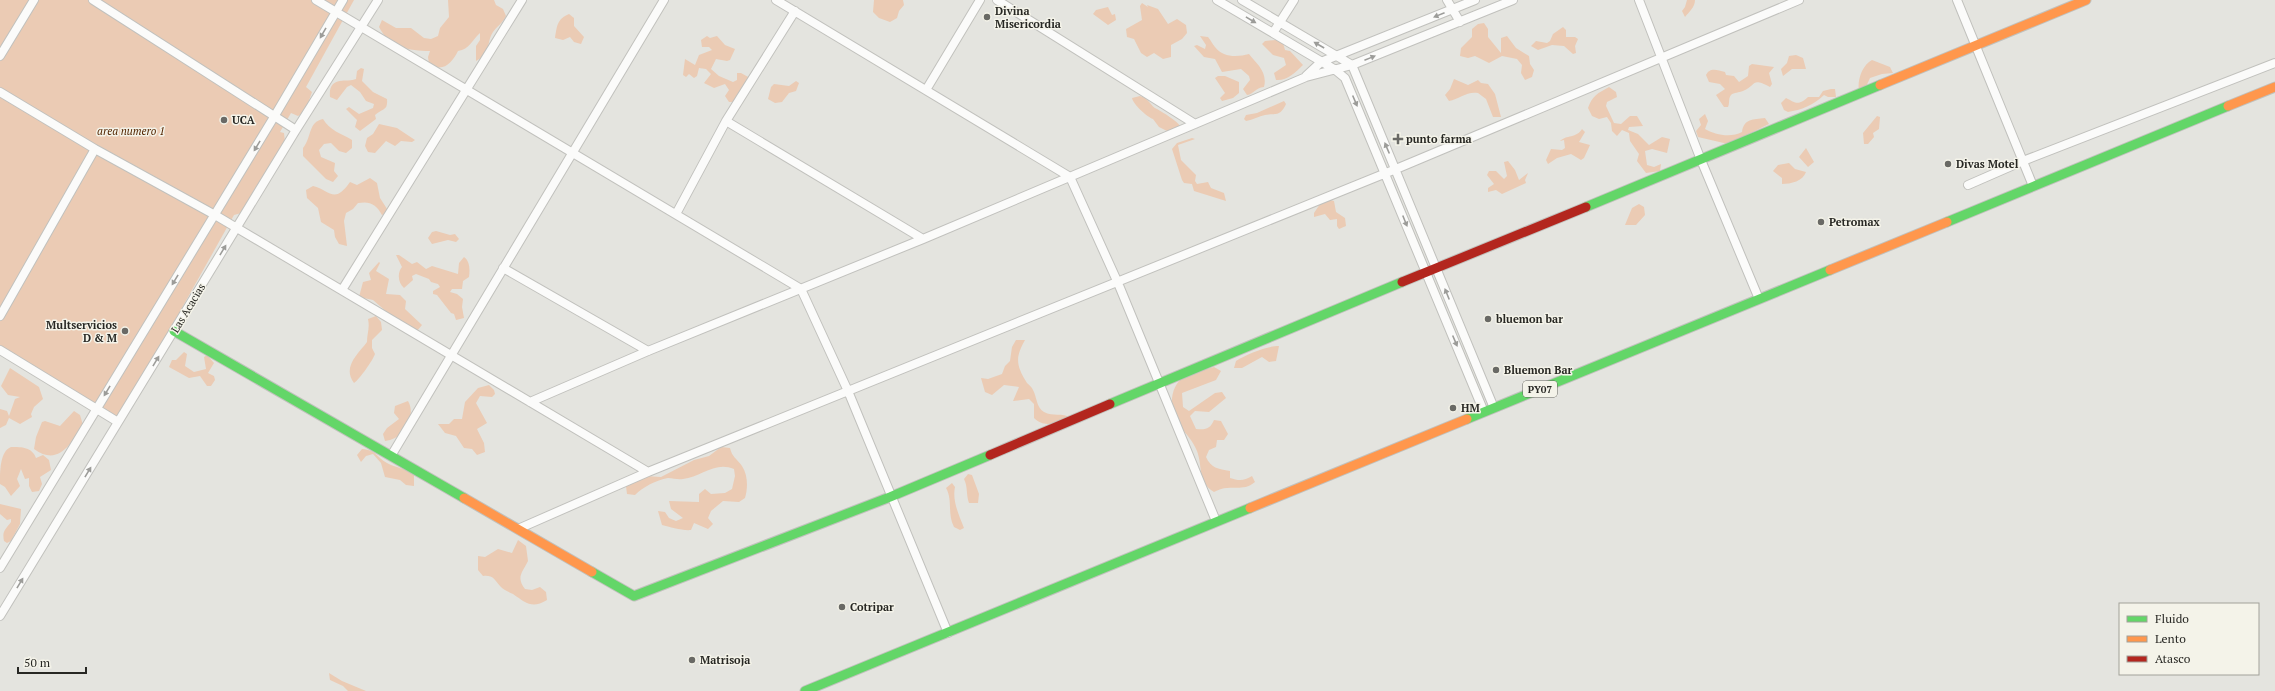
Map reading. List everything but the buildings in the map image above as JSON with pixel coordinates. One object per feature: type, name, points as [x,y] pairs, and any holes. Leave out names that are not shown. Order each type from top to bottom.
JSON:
[{"type":"main road","points":[[174,331],[634,596],[890,497],[1426,272],[1701,160],[2086,0]]},
{"type":"main road","name":"PY07","points":[[805,691],[2275,87]]},
{"type":"street","points":[[0,56],[34,0]]},
{"type":"street","points":[[93,0],[296,130]]},
{"type":"street","points":[[316,0],[801,289],[848,391],[890,497],[948,633]]},
{"type":"street","points":[[0,568],[343,0]]},
{"type":"street","name":"Las Acacias","points":[[0,616],[296,130],[378,0]]},
{"type":"street","points":[[342,290],[522,0]]},
{"type":"street","points":[[391,456],[574,153],[664,0]]},
{"type":"street","points":[[776,0],[1070,176],[1118,283],[1216,521]]},
{"type":"street","points":[[926,90],[980,0]]},
{"type":"street","points":[[997,0],[1195,124]]},
{"type":"street","points":[[1217,0],[1334,69],[1345,78],[1484,412]]},
{"type":"street","points":[[1242,0],[1352,65],[1494,408]]},
{"type":"street","points":[[1273,33],[1281,23],[1294,0]]},
{"type":"street","points":[[1447,0],[1454,9],[1460,22]]},
{"type":"street","points":[[1306,77],[1321,62],[1475,0]]},
{"type":"street","points":[[530,402],[648,351],[923,239],[1306,77],[1352,65],[1513,0]]},
{"type":"street","points":[[1639,0],[1701,160],[1759,299]]},
{"type":"street","points":[[518,529],[648,472],[1118,283],[1385,172],[1396,169],[1799,0]]},
{"type":"street","points":[[1957,0],[1977,45],[2033,186]]},
{"type":"street","points":[[676,214],[726,121],[794,11]]},
{"type":"street","points":[[1968,185],[2023,161],[2275,63]]},
{"type":"street","points":[[0,92],[95,149],[215,214],[648,472]]},
{"type":"street","points":[[726,121],[923,239]]},
{"type":"street","points":[[0,316],[95,149]]},
{"type":"street","points":[[504,268],[648,351]]},
{"type":"street","points":[[0,350],[118,422]]},
{"type":"green space","name":"area numero 1","points":[[0,0],[354,0],[306,87],[312,92],[305,112],[298,116],[291,113],[280,132],[284,133],[285,142],[254,190],[245,212],[234,215],[118,422],[0,350]]},
{"type":"green space","points":[[448,0],[494,0],[496,5],[503,9],[506,16],[505,18],[493,32],[485,54],[476,61],[476,46],[480,40],[480,33],[468,47],[458,51],[450,63],[443,67],[434,67],[429,64],[428,57],[430,51],[407,49],[400,46],[388,39],[379,27],[382,20],[396,28],[411,28],[424,38],[431,39],[438,36],[440,28],[449,17]]},
{"type":"green space","points":[[874,0],[903,0],[904,5],[899,11],[897,18],[890,22],[879,18],[873,12]]},
{"type":"green space","points":[[1687,0],[1695,0],[1695,3],[1685,17],[1682,11]]},
{"type":"green space","points":[[1142,3],[1148,7],[1147,5],[1158,9],[1168,24],[1177,19],[1186,25],[1187,33],[1182,39],[1171,45],[1171,57],[1163,59],[1154,53],[1147,57],[1141,53],[1134,39],[1127,37],[1126,29],[1142,20],[1140,6]]},
{"type":"green space","points":[[1108,7],[1112,15],[1115,14],[1116,20],[1108,25],[1093,14],[1096,10]]},
{"type":"green space","points":[[569,14],[574,18],[574,26],[584,37],[581,44],[574,42],[570,37],[563,40],[555,38],[557,26],[562,18]]},
{"type":"green space","points":[[1484,23],[1488,29],[1488,37],[1501,53],[1501,38],[1507,36],[1516,48],[1529,56],[1530,64],[1534,70],[1532,77],[1525,80],[1521,73],[1522,65],[1517,59],[1502,56],[1489,63],[1475,56],[1468,58],[1460,56],[1461,48],[1472,37],[1472,29],[1478,24]]},
{"type":"green space","points":[[1563,27],[1566,30],[1566,37],[1575,37],[1578,39],[1575,46],[1576,53],[1573,54],[1564,46],[1552,45],[1538,50],[1531,46],[1536,41],[1547,43],[1550,41],[1553,34]]},
{"type":"green space","points":[[707,36],[710,38],[717,36],[725,45],[735,49],[730,60],[727,61],[716,59],[711,69],[719,76],[733,82],[737,80],[737,73],[741,73],[750,78],[733,102],[729,102],[725,96],[729,90],[725,84],[714,88],[704,83],[711,74],[706,69],[699,68],[697,76],[694,78],[689,74],[686,77],[683,75],[685,59],[695,65],[699,55],[712,50],[709,47],[702,47],[701,40]]},
{"type":"green space","points":[[1200,36],[1208,37],[1218,51],[1226,55],[1240,56],[1249,54],[1263,72],[1265,82],[1264,87],[1247,95],[1243,89],[1250,80],[1249,76],[1241,69],[1222,72],[1215,59],[1204,57],[1194,46],[1197,45],[1205,49],[1206,45]]},
{"type":"green space","points":[[1276,40],[1283,43],[1285,50],[1290,51],[1303,65],[1291,76],[1280,80],[1276,80],[1274,73],[1286,65],[1284,58],[1273,55],[1262,44],[1265,41]]},
{"type":"green space","points":[[1796,55],[1803,58],[1806,69],[1792,69],[1783,76],[1781,69],[1787,63],[1789,56]]},
{"type":"green space","points":[[1872,60],[1890,67],[1893,73],[1882,74],[1870,78],[1864,91],[1859,91],[1859,83],[1863,69],[1868,62]]},
{"type":"green space","points":[[1752,64],[1774,67],[1769,73],[1772,84],[1770,87],[1757,82],[1743,91],[1732,94],[1728,107],[1724,107],[1716,95],[1725,89],[1720,84],[1709,82],[1706,75],[1712,70],[1719,70],[1725,72],[1726,75],[1734,76],[1739,82],[1748,76],[1749,66]]},
{"type":"green space","points":[[361,68],[364,69],[362,81],[373,92],[387,99],[387,106],[375,115],[376,119],[360,131],[355,127],[357,120],[346,109],[349,107],[359,114],[373,108],[374,104],[366,101],[360,92],[351,85],[347,87],[337,100],[330,97],[330,90],[332,85],[339,81],[356,79],[357,71]]},
{"type":"green space","points":[[1218,76],[1225,76],[1239,82],[1239,93],[1233,98],[1222,101],[1220,98],[1225,93],[1215,78]]},
{"type":"green space","points":[[1454,79],[1468,85],[1478,80],[1481,83],[1488,84],[1495,94],[1501,117],[1493,117],[1486,99],[1478,93],[1470,93],[1449,101],[1445,95],[1450,89]]},
{"type":"green space","points":[[796,81],[799,83],[796,91],[789,93],[782,102],[775,103],[768,99],[771,87],[774,84],[789,86]]},
{"type":"green space","points":[[1609,87],[1616,92],[1617,97],[1607,102],[1606,106],[1614,123],[1621,124],[1630,116],[1637,116],[1643,126],[1629,127],[1628,130],[1638,134],[1649,145],[1662,137],[1670,139],[1667,153],[1652,149],[1645,151],[1647,165],[1654,167],[1661,164],[1660,171],[1646,173],[1637,161],[1639,154],[1630,141],[1629,133],[1622,130],[1617,136],[1612,131],[1611,123],[1607,117],[1599,119],[1592,116],[1588,108],[1591,100]]},
{"type":"green space","points":[[1835,89],[1836,97],[1828,97],[1824,95],[1812,104],[1798,110],[1788,112],[1784,110],[1781,103],[1786,98],[1799,103],[1808,97],[1819,97],[1823,91]]},
{"type":"green space","points":[[1140,96],[1180,126],[1167,131],[1159,127],[1153,119],[1147,116],[1133,101],[1132,98]]},
{"type":"green space","points":[[1284,101],[1286,104],[1280,113],[1246,121],[1244,119],[1246,115],[1257,113]]},
{"type":"green space","points":[[1705,114],[1708,121],[1705,129],[1713,133],[1723,135],[1733,135],[1742,132],[1745,124],[1750,120],[1765,118],[1769,124],[1728,144],[1698,137],[1696,131],[1701,125],[1699,119]]},
{"type":"green space","points":[[1877,116],[1880,117],[1879,129],[1873,133],[1874,137],[1868,144],[1864,144],[1863,133]]},
{"type":"green space","points":[[323,119],[332,129],[352,140],[352,148],[346,153],[339,151],[331,143],[324,144],[319,150],[321,157],[335,163],[334,171],[338,176],[333,182],[326,179],[303,156],[303,148],[312,127],[315,123]]},
{"type":"green space","points":[[379,124],[397,128],[415,140],[412,142],[401,141],[395,146],[386,141],[375,153],[368,152],[365,146],[367,138],[373,134]]},
{"type":"green space","points":[[1582,129],[1585,132],[1579,142],[1590,145],[1584,158],[1581,160],[1571,154],[1557,158],[1548,164],[1546,160],[1551,149],[1562,150],[1565,148],[1564,140],[1560,141],[1577,134]]},
{"type":"green space","points":[[1192,138],[1195,139],[1178,145],[1181,160],[1196,175],[1195,181],[1197,184],[1208,182],[1211,188],[1224,193],[1226,201],[1194,191],[1192,184],[1184,183],[1182,180],[1172,149],[1177,143]]},
{"type":"green space","points":[[1806,148],[1814,162],[1808,167],[1799,157]]},
{"type":"green space","points":[[1508,161],[1515,170],[1519,180],[1528,173],[1525,180],[1526,183],[1502,194],[1496,190],[1488,192],[1488,188],[1494,184],[1487,175],[1489,171],[1496,171],[1504,179],[1507,176],[1504,162]]},
{"type":"green space","points":[[1789,163],[1795,169],[1806,172],[1799,180],[1782,184],[1782,178],[1773,171],[1778,165]]},
{"type":"green space","points":[[370,178],[377,183],[380,198],[389,212],[382,215],[372,204],[366,202],[358,203],[353,209],[346,213],[344,221],[347,246],[339,244],[335,237],[334,230],[321,222],[318,208],[307,198],[306,190],[313,186],[332,194],[336,194],[345,189],[350,182],[357,185]]},
{"type":"green space","points":[[1330,200],[1334,201],[1336,212],[1345,218],[1346,226],[1339,229],[1337,226],[1337,219],[1330,220],[1325,214],[1314,217],[1314,213],[1320,204]]},
{"type":"green space","points":[[1639,204],[1644,207],[1645,215],[1636,225],[1625,225],[1632,208]]},
{"type":"green space","points":[[436,231],[450,235],[455,234],[459,239],[456,242],[448,240],[432,244],[428,238],[432,232]]},
{"type":"green space","points":[[396,255],[399,255],[412,264],[417,262],[426,269],[432,266],[458,274],[459,263],[464,257],[469,266],[469,277],[463,281],[462,289],[452,289],[450,292],[457,294],[463,299],[462,307],[464,318],[456,320],[454,314],[451,313],[437,295],[433,294],[433,291],[440,287],[438,284],[431,282],[429,279],[416,274],[412,276],[413,280],[404,288],[400,283],[399,278],[399,272],[402,267]]},
{"type":"green space","points":[[379,262],[380,263],[376,271],[389,279],[386,294],[400,295],[406,301],[405,309],[422,325],[417,331],[396,320],[373,300],[359,297],[363,282],[371,280],[369,273]]},
{"type":"green space","points":[[376,316],[381,322],[382,330],[372,340],[372,348],[375,354],[366,370],[354,383],[351,377],[350,366],[367,342],[369,325],[368,319]]},
{"type":"green space","points":[[1016,340],[1025,340],[1018,357],[1018,362],[1027,383],[1033,389],[1041,410],[1047,413],[1064,415],[1071,418],[1051,424],[1038,421],[1034,418],[1034,404],[1029,399],[1013,401],[1019,387],[1004,385],[992,395],[985,392],[981,378],[988,379],[1002,374],[1005,366],[1010,361],[1012,347]]},
{"type":"green space","points":[[1279,346],[1276,361],[1269,362],[1262,357],[1242,368],[1234,368],[1236,361],[1246,356],[1263,349]]},
{"type":"green space","points":[[184,352],[187,354],[185,366],[194,372],[206,369],[204,357],[207,355],[214,363],[208,373],[214,376],[215,380],[211,386],[207,386],[200,376],[189,378],[169,367],[172,360],[176,360]]},
{"type":"green space","points":[[1214,367],[1221,371],[1216,380],[1182,393],[1183,407],[1189,411],[1215,393],[1222,392],[1226,398],[1209,412],[1195,411],[1190,416],[1196,429],[1207,428],[1214,420],[1221,421],[1228,434],[1224,440],[1217,440],[1216,447],[1209,450],[1206,457],[1210,464],[1218,469],[1230,471],[1230,478],[1241,480],[1252,476],[1255,482],[1245,487],[1224,488],[1214,492],[1205,484],[1201,474],[1197,451],[1176,420],[1172,400],[1176,386],[1185,376]]},
{"type":"green space","points":[[10,368],[39,387],[43,399],[34,407],[31,414],[32,417],[20,424],[9,418],[6,425],[0,428],[0,409],[7,411],[9,416],[15,399],[20,397],[8,395],[1,386]]},
{"type":"green space","points":[[489,385],[494,390],[495,394],[492,397],[480,396],[476,403],[487,423],[477,429],[484,443],[485,452],[477,455],[472,449],[464,448],[456,436],[445,433],[438,424],[449,424],[454,419],[462,419],[465,402],[478,388]]},
{"type":"green space","points":[[408,401],[411,413],[407,426],[403,432],[392,440],[385,441],[383,434],[387,428],[399,419],[394,413],[395,406]]},
{"type":"green space","points":[[74,411],[80,415],[83,425],[69,445],[57,454],[51,455],[43,454],[34,449],[36,437],[42,422],[45,421],[60,426]]},
{"type":"green space","points":[[11,447],[26,448],[34,454],[36,458],[43,455],[49,460],[51,470],[40,477],[42,484],[39,491],[32,492],[29,486],[29,478],[25,479],[21,469],[17,479],[20,486],[11,496],[5,487],[0,484],[3,457],[7,449]]},
{"type":"green space","points":[[721,447],[730,448],[733,456],[742,466],[746,477],[747,490],[745,498],[739,502],[723,501],[711,511],[708,518],[713,524],[708,529],[694,523],[691,530],[662,525],[658,511],[665,512],[669,518],[676,521],[683,518],[671,509],[669,501],[699,502],[699,494],[705,489],[711,494],[725,493],[732,489],[735,476],[734,469],[721,467],[708,470],[690,478],[663,479],[650,484],[635,495],[627,494],[626,486],[645,476],[661,477],[694,460],[709,456]]},
{"type":"green space","points":[[362,449],[374,452],[383,461],[414,474],[414,486],[406,485],[400,480],[385,477],[381,463],[373,454],[366,456],[361,462],[357,455]]},
{"type":"green space","points":[[968,474],[972,475],[979,494],[978,503],[969,503],[964,479]]},
{"type":"green space","points":[[952,483],[955,487],[954,497],[956,508],[964,528],[960,530],[954,527],[952,522],[949,497],[946,488]]},
{"type":"green space","points":[[0,504],[21,509],[20,524],[11,541],[7,543],[3,538],[11,519],[7,520],[0,514]]},
{"type":"green space","points":[[518,540],[526,546],[528,561],[520,578],[522,585],[525,589],[532,590],[540,587],[546,592],[547,600],[542,603],[529,604],[503,589],[495,579],[483,576],[478,570],[478,556],[485,557],[498,549],[512,553]]},
{"type":"green space","points":[[329,673],[342,681],[366,691],[348,691],[343,686],[330,680]]},
{"type":"traffic: fast","points":[[1586,207],[1880,85]]},
{"type":"traffic: fast","points":[[1947,222],[2228,106]]},
{"type":"traffic: fast","points":[[1467,419],[1830,270]]},
{"type":"traffic: fast","points":[[1110,404],[1402,282]]},
{"type":"traffic: fast","points":[[174,331],[464,498]]},
{"type":"traffic: fast","points":[[592,572],[634,596],[890,497],[990,455]]},
{"type":"traffic: fast","points":[[805,691],[1250,508]]},
{"type":"traffic: slow","points":[[1880,85],[2086,0]]},
{"type":"traffic: slow","points":[[2228,106],[2275,87]]},
{"type":"traffic: slow","points":[[1830,270],[1947,222]]},
{"type":"traffic: slow","points":[[1250,508],[1467,419]]},
{"type":"traffic: slow","points":[[464,498],[592,572]]},
{"type":"traffic: jam","points":[[1402,282],[1586,207]]},
{"type":"traffic: jam","points":[[990,455],[1110,404]]},
{"type":"place","name":"Divina Misericordia","points":[[987,17]]},
{"type":"place","name":"UCA","points":[[224,120]]},
{"type":"place","name":"punto farma","points":[[1398,139]]},
{"type":"place","name":"Divas Motel","points":[[1948,164]]},
{"type":"place","name":"Petromax","points":[[1821,222]]},
{"type":"place","name":"bluemon bar","points":[[1488,319]]},
{"type":"place","name":"Multservicios D & M","points":[[125,331]]},
{"type":"place","name":"Bluemon Bar","points":[[1496,370]]},
{"type":"place","name":"HM","points":[[1453,408]]},
{"type":"place","name":"Cotripar","points":[[842,607]]},
{"type":"place","name":"Matrisoja","points":[[692,660]]}]
